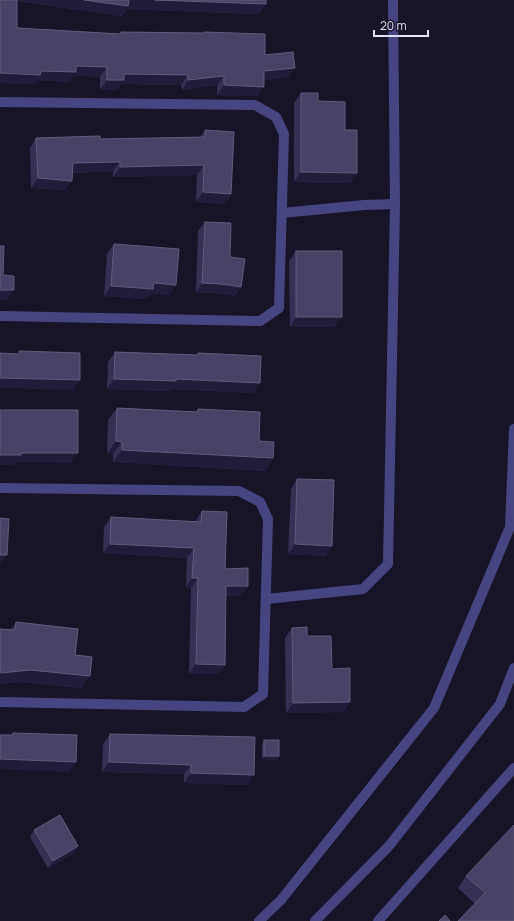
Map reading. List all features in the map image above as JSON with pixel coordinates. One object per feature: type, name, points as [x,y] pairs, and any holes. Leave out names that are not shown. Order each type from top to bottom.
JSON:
[{"type":"street","points":[[266,599],[363,589],[388,564],[395,204],[393,0]]},
{"type":"street","points":[[0,102],[255,105],[276,117],[284,134],[279,308],[260,321],[0,316]]},
{"type":"street","points":[[282,213],[364,205],[395,204]]},
{"type":"street","points":[[259,921],[281,900],[434,708],[510,527],[514,429]]},
{"type":"street","points":[[0,488],[239,491],[260,502],[268,519],[263,694],[244,707],[0,702]]},
{"type":"street","points":[[315,921],[389,846],[500,704],[514,668]]},
{"type":"street","points":[[378,921],[514,768]]},
{"type":"building","points":[[0,0],[17,0],[17,28],[121,34],[121,32],[204,32],[265,34],[265,55],[293,52],[295,68],[264,71],[264,87],[224,85],[224,76],[188,80],[188,75],[124,74],[124,80],[107,80],[107,67],[76,66],[76,72],[41,71],[40,75],[0,73]]},
{"type":"building","points":[[84,0],[129,0],[128,6]]},
{"type":"building","points":[[155,0],[266,0],[266,4]]},
{"type":"building","points":[[301,93],[318,93],[318,101],[345,102],[345,130],[357,130],[357,173],[301,172]]},
{"type":"building","points":[[205,130],[234,132],[231,194],[203,192],[204,165],[120,167],[120,162],[73,163],[72,181],[38,178],[36,138],[100,136],[100,139],[205,137]]},
{"type":"building","points":[[205,222],[231,223],[230,257],[245,259],[241,287],[202,283]]},
{"type":"building","points":[[114,244],[179,249],[176,285],[154,283],[153,289],[111,286]]},
{"type":"building","points":[[0,246],[4,246],[3,275],[14,276],[14,290],[0,290]]},
{"type":"building","points":[[296,251],[342,251],[342,317],[296,317]]},
{"type":"building","points":[[19,351],[80,353],[80,380],[0,378],[0,353],[19,354]]},
{"type":"building","points":[[115,352],[198,355],[198,353],[261,356],[260,383],[176,379],[176,381],[114,379]]},
{"type":"building","points":[[117,408],[198,412],[198,409],[260,412],[259,441],[274,442],[273,458],[122,450],[122,442],[116,441]]},
{"type":"building","points":[[0,410],[78,410],[78,453],[21,453],[21,455],[0,455]]},
{"type":"building","points":[[297,479],[334,480],[332,546],[295,544]]},
{"type":"building","points":[[202,511],[227,512],[225,569],[248,568],[248,586],[226,586],[225,665],[196,664],[198,578],[192,578],[194,548],[110,544],[111,517],[201,522]]},
{"type":"building","points":[[0,518],[9,519],[7,555],[0,555]]},
{"type":"building","points":[[16,622],[78,629],[75,655],[92,657],[90,676],[30,670],[1,673],[0,629],[15,630]]},
{"type":"building","points":[[307,627],[307,636],[331,636],[332,669],[350,668],[350,702],[293,703],[292,628]]},
{"type":"building","points":[[13,733],[77,735],[76,762],[0,759],[0,735],[13,735]]},
{"type":"building","points":[[110,734],[255,737],[254,775],[191,773],[191,765],[109,762]]},
{"type":"building","points":[[264,740],[279,740],[279,756],[264,756]]},
{"type":"building","points":[[60,815],[78,846],[53,861],[34,830]]},
{"type":"building","points":[[514,825],[514,921],[458,921],[485,893],[466,876]]},
{"type":"building","points":[[445,915],[450,921],[439,921]]}]
